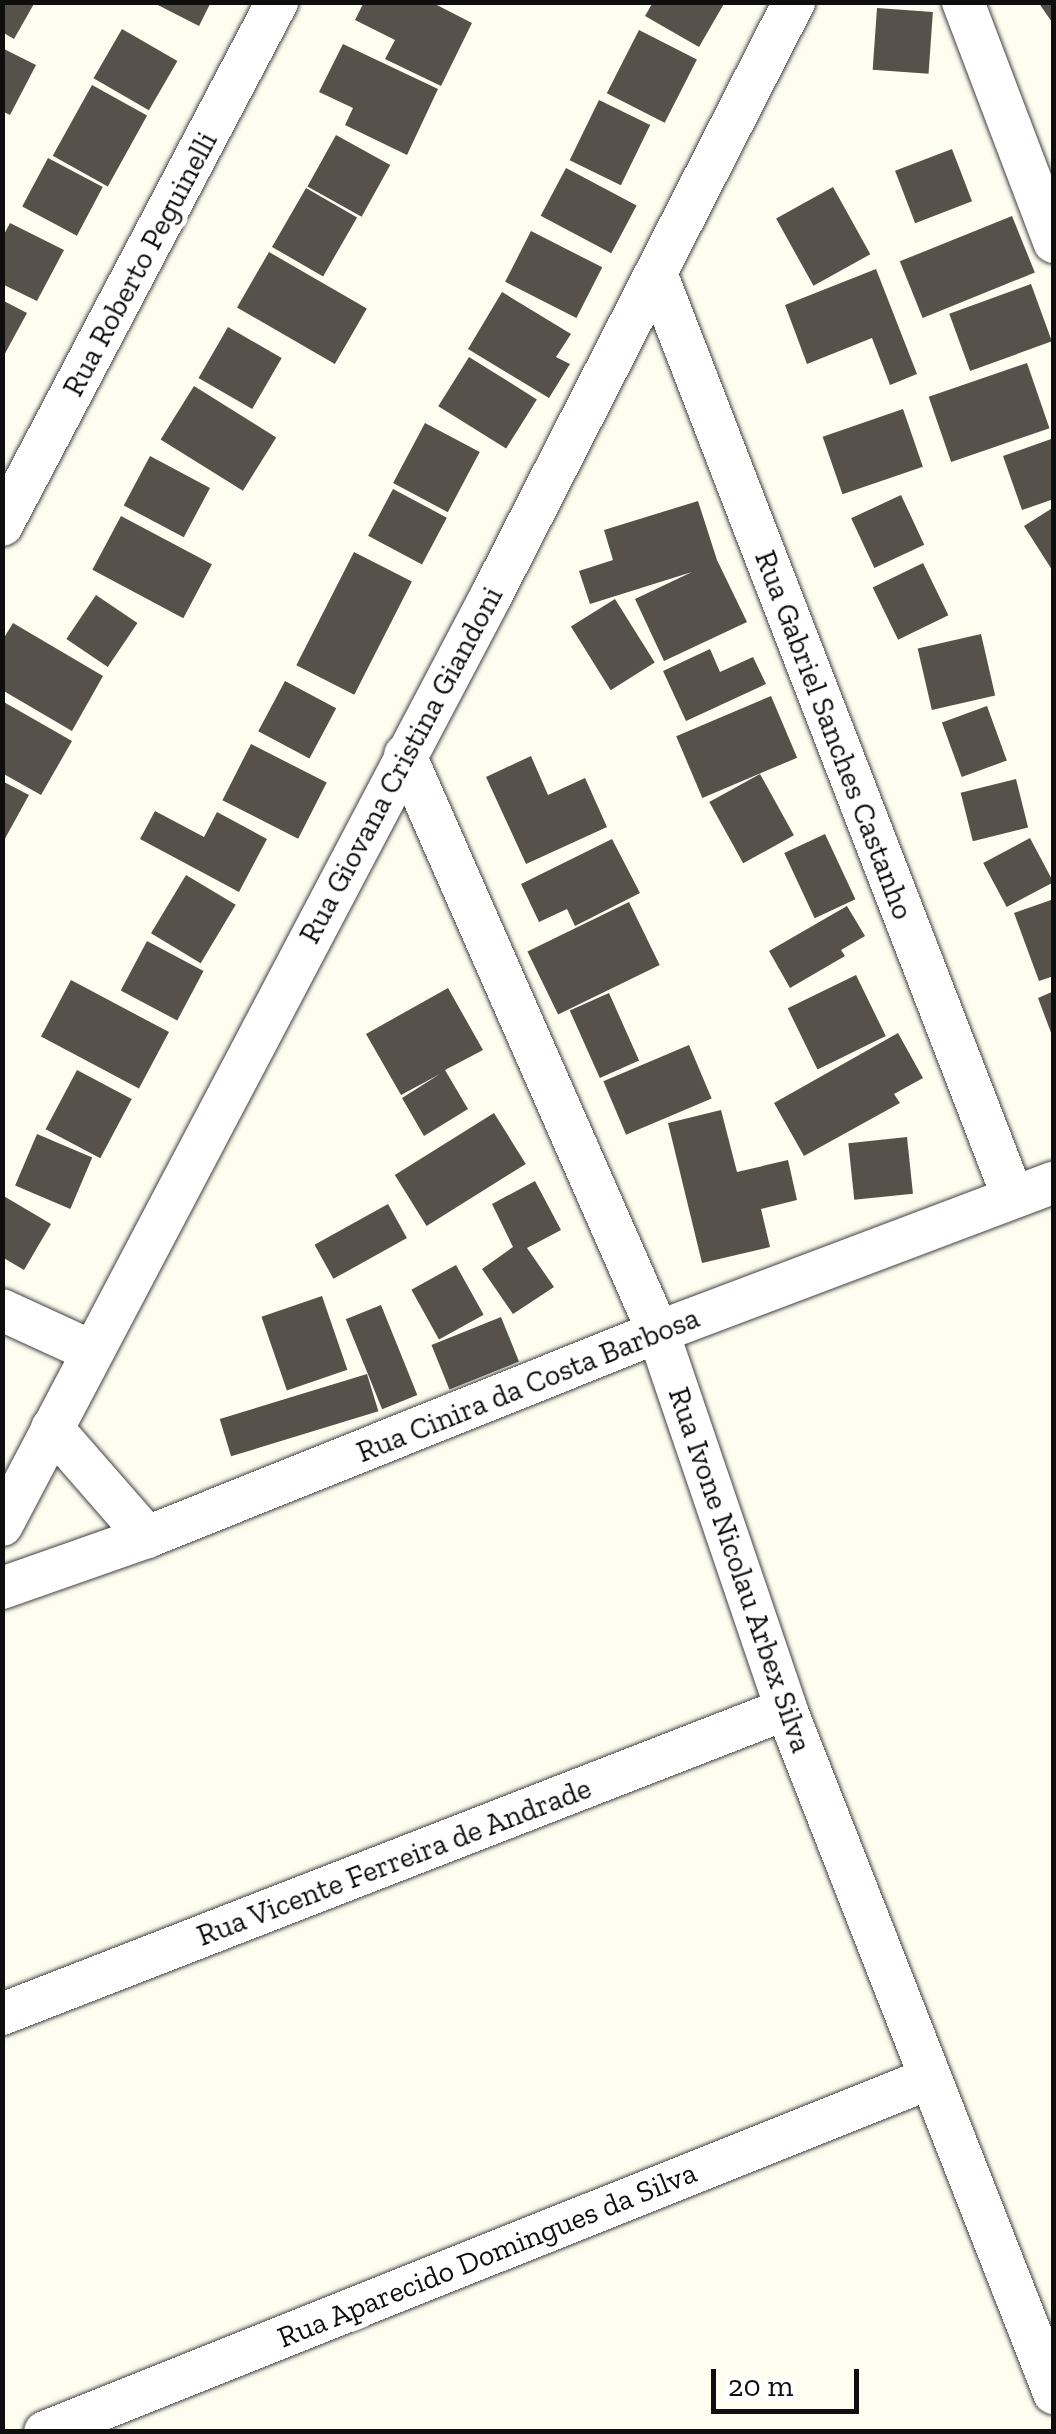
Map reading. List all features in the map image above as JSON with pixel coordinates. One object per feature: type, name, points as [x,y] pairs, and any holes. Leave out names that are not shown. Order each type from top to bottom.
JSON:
[{"type":"street","name":"Rua Roberto Peguinelli","points":[[2,525],[276,2]]},
{"type":"street","name":"Rua Giovana Cristina Giandoni","points":[[2,1525],[656,274],[794,2]]},
{"type":"street","points":[[963,2],[1054,242]]},
{"type":"street","name":"Rua Gabriel Sanches Castanho","points":[[656,274],[1013,1196]]},
{"type":"street","name":"Rua Ivone Nicolau Arbex Silva","points":[[405,756],[658,1332],[786,1709],[928,2080],[1054,2393]]},
{"type":"street","name":"Rua Cinira da Costa Barbosa","points":[[2,1588],[147,1537],[658,1332],[1054,1182]]},
{"type":"street","points":[[2,1310],[91,1351]]},
{"type":"street","points":[[52,1428],[147,1537]]},
{"type":"street","name":"Rua Vicente Ferreira de Andrade","points":[[2,2014],[786,1709]]},
{"type":"street","name":"Rua Aparecido Domingues da Silva","points":[[45,2432],[928,2080]]},
{"type":"building","points":[[2,2],[35,2],[14,39],[2,32]]},
{"type":"building","points":[[152,2],[211,2],[199,26]]},
{"type":"building","points":[[364,2],[431,2],[472,23],[441,86],[385,59],[395,40],[355,20]]},
{"type":"building","points":[[653,2],[725,2],[699,47],[645,16]]},
{"type":"building","points":[[1038,2],[1054,2],[1054,25]]},
{"type":"building","points":[[877,8],[933,12],[929,74],[873,70]]},
{"type":"building","points":[[122,29],[177,61],[149,110],[94,78]]},
{"type":"building","points":[[639,30],[697,60],[665,123],[607,93]]},
{"type":"building","points":[[343,44],[438,89],[407,155],[345,125],[353,108],[319,92]]},
{"type":"building","points":[[2,48],[36,65],[10,115],[2,111]]},
{"type":"building","points":[[92,85],[147,116],[108,186],[53,156]]},
{"type":"building","points":[[599,100],[650,125],[621,185],[570,160]]},
{"type":"building","points":[[336,135],[390,165],[362,217],[307,187]]},
{"type":"building","points":[[952,149],[972,201],[915,223],[895,171]]},
{"type":"building","points":[[48,158],[103,187],[77,236],[22,207]]},
{"type":"building","points":[[566,168],[637,206],[611,253],[541,216]]},
{"type":"building","points":[[833,187],[870,254],[813,286],[776,219]]},
{"type":"building","points":[[306,188],[357,217],[323,276],[272,247]]},
{"type":"building","points":[[1012,216],[1035,273],[923,318],[900,261]]},
{"type":"building","points":[[10,223],[64,250],[37,301],[2,284],[2,238]]},
{"type":"building","points":[[531,231],[602,267],[576,318],[505,282]]},
{"type":"building","points":[[269,252],[367,308],[335,364],[237,307]]},
{"type":"building","points":[[876,269],[917,374],[890,385],[872,338],[807,364],[785,305]]},
{"type":"building","points":[[1031,284],[1052,341],[970,371],[949,314]]},
{"type":"building","points":[[502,292],[571,334],[556,357],[570,364],[549,398],[468,349]]},
{"type":"building","points":[[2,300],[27,313],[2,359]]},
{"type":"building","points":[[228,327],[282,358],[252,409],[198,378]]},
{"type":"building","points":[[469,357],[537,399],[506,449],[438,406]]},
{"type":"building","points":[[1027,363],[1049,428],[951,462],[929,397]]},
{"type":"building","points":[[194,386],[276,437],[243,491],[161,439]]},
{"type":"building","points":[[903,409],[923,467],[842,494],[823,437]]},
{"type":"building","points":[[425,423],[480,452],[448,512],[393,483]]},
{"type":"building","points":[[1054,438],[1054,499],[1022,510],[1003,456]]},
{"type":"building","points":[[150,456],[210,488],[184,537],[124,505]]},
{"type":"building","points":[[393,489],[447,518],[422,564],[368,536]]},
{"type":"building","points":[[901,495],[924,545],[874,568],[851,518]]},
{"type":"building","points":[[698,501],[717,560],[747,622],[664,661],[635,599],[692,572],[590,604],[579,571],[613,560],[604,530]]},
{"type":"building","points":[[1054,507],[1054,573],[1024,526]]},
{"type":"building","points":[[121,516],[212,564],[183,618],[92,570]]},
{"type":"building","points":[[354,552],[412,582],[354,695],[296,665]]},
{"type":"building","points":[[923,563],[948,615],[898,640],[873,588]]},
{"type":"building","points":[[96,595],[137,623],[108,667],[66,639]]},
{"type":"building","points":[[615,599],[655,663],[611,690],[571,627]]},
{"type":"building","points":[[13,623],[103,676],[72,731],[2,690],[2,641]]},
{"type":"building","points":[[981,634],[995,695],[932,710],[918,649]]},
{"type":"building","points":[[710,649],[720,672],[753,657],[766,684],[686,721],[663,671]]},
{"type":"building","points":[[285,681],[336,708],[309,759],[258,731]]},
{"type":"building","points":[[771,696],[797,758],[702,798],[676,736]]},
{"type":"building","points":[[2,701],[72,741],[41,795],[2,773]]},
{"type":"building","points":[[987,706],[1007,761],[962,777],[942,722]]},
{"type":"building","points":[[251,744],[327,783],[298,839],[222,800]]},
{"type":"building","points":[[531,756],[548,795],[585,778],[607,827],[526,864],[486,777]]},
{"type":"building","points":[[760,774],[794,835],[743,863],[709,802]]},
{"type":"building","points":[[1016,779],[1028,828],[973,841],[961,793]]},
{"type":"building","points":[[2,781],[29,795],[2,844]]},
{"type":"building","points":[[155,811],[204,837],[217,812],[267,839],[239,892],[140,839]]},
{"type":"building","points":[[825,834],[855,899],[815,918],[784,853]]},
{"type":"building","points":[[1030,838],[1053,882],[1007,907],[983,863]]},
{"type":"building","points":[[612,839],[640,893],[575,926],[567,909],[539,922],[521,884]]},
{"type":"building","points":[[186,875],[236,905],[201,963],[151,933]]},
{"type":"building","points":[[1054,899],[1054,976],[1039,981],[1014,913]]},
{"type":"building","points":[[629,902],[660,965],[558,1014],[527,952]]},
{"type":"building","points":[[847,906],[865,936],[841,950],[845,956],[790,988],[769,951]]},
{"type":"building","points":[[147,941],[204,971],[177,1020],[121,990]]},
{"type":"building","points":[[856,975],[886,1036],[818,1069],[788,1008]]},
{"type":"building","points":[[71,980],[169,1032],[139,1089],[41,1037]]},
{"type":"building","points":[[448,988],[483,1050],[445,1070],[468,1109],[424,1136],[402,1098],[440,1074],[401,1095],[366,1034]]},
{"type":"building","points":[[1054,991],[1054,1038],[1053,1038],[1038,998]]},
{"type":"building","points":[[609,993],[639,1061],[600,1078],[570,1010]]},
{"type":"building","points":[[898,1033],[923,1078],[894,1094],[900,1103],[804,1156],[774,1103]]},
{"type":"building","points":[[689,1045],[712,1098],[626,1135],[603,1081]]},
{"type":"building","points":[[77,1070],[132,1099],[100,1158],[46,1129]]},
{"type":"building","points":[[721,1110],[737,1172],[788,1160],[797,1200],[761,1209],[770,1247],[702,1263],[668,1123]]},
{"type":"building","points":[[494,1113],[526,1164],[427,1226],[395,1175]]},
{"type":"building","points":[[37,1134],[92,1157],[70,1209],[15,1186]]},
{"type":"building","points":[[907,1137],[913,1194],[854,1200],[848,1143]]},
{"type":"building","points":[[535,1181],[561,1230],[527,1248],[554,1287],[513,1314],[482,1269],[513,1247],[492,1204]]},
{"type":"building","points":[[2,1195],[51,1224],[24,1270],[2,1257]]},
{"type":"building","points":[[388,1204],[407,1238],[333,1279],[315,1245]]},
{"type":"building","points":[[456,1265],[484,1315],[439,1340],[411,1290]]},
{"type":"building","points":[[322,1296],[347,1370],[287,1391],[261,1317]]},
{"type":"building","points":[[381,1305],[417,1395],[382,1409],[346,1319]]},
{"type":"building","points":[[501,1317],[519,1362],[449,1390],[431,1345]]},
{"type":"building","points":[[367,1374],[378,1411],[231,1456],[220,1419]]}]
